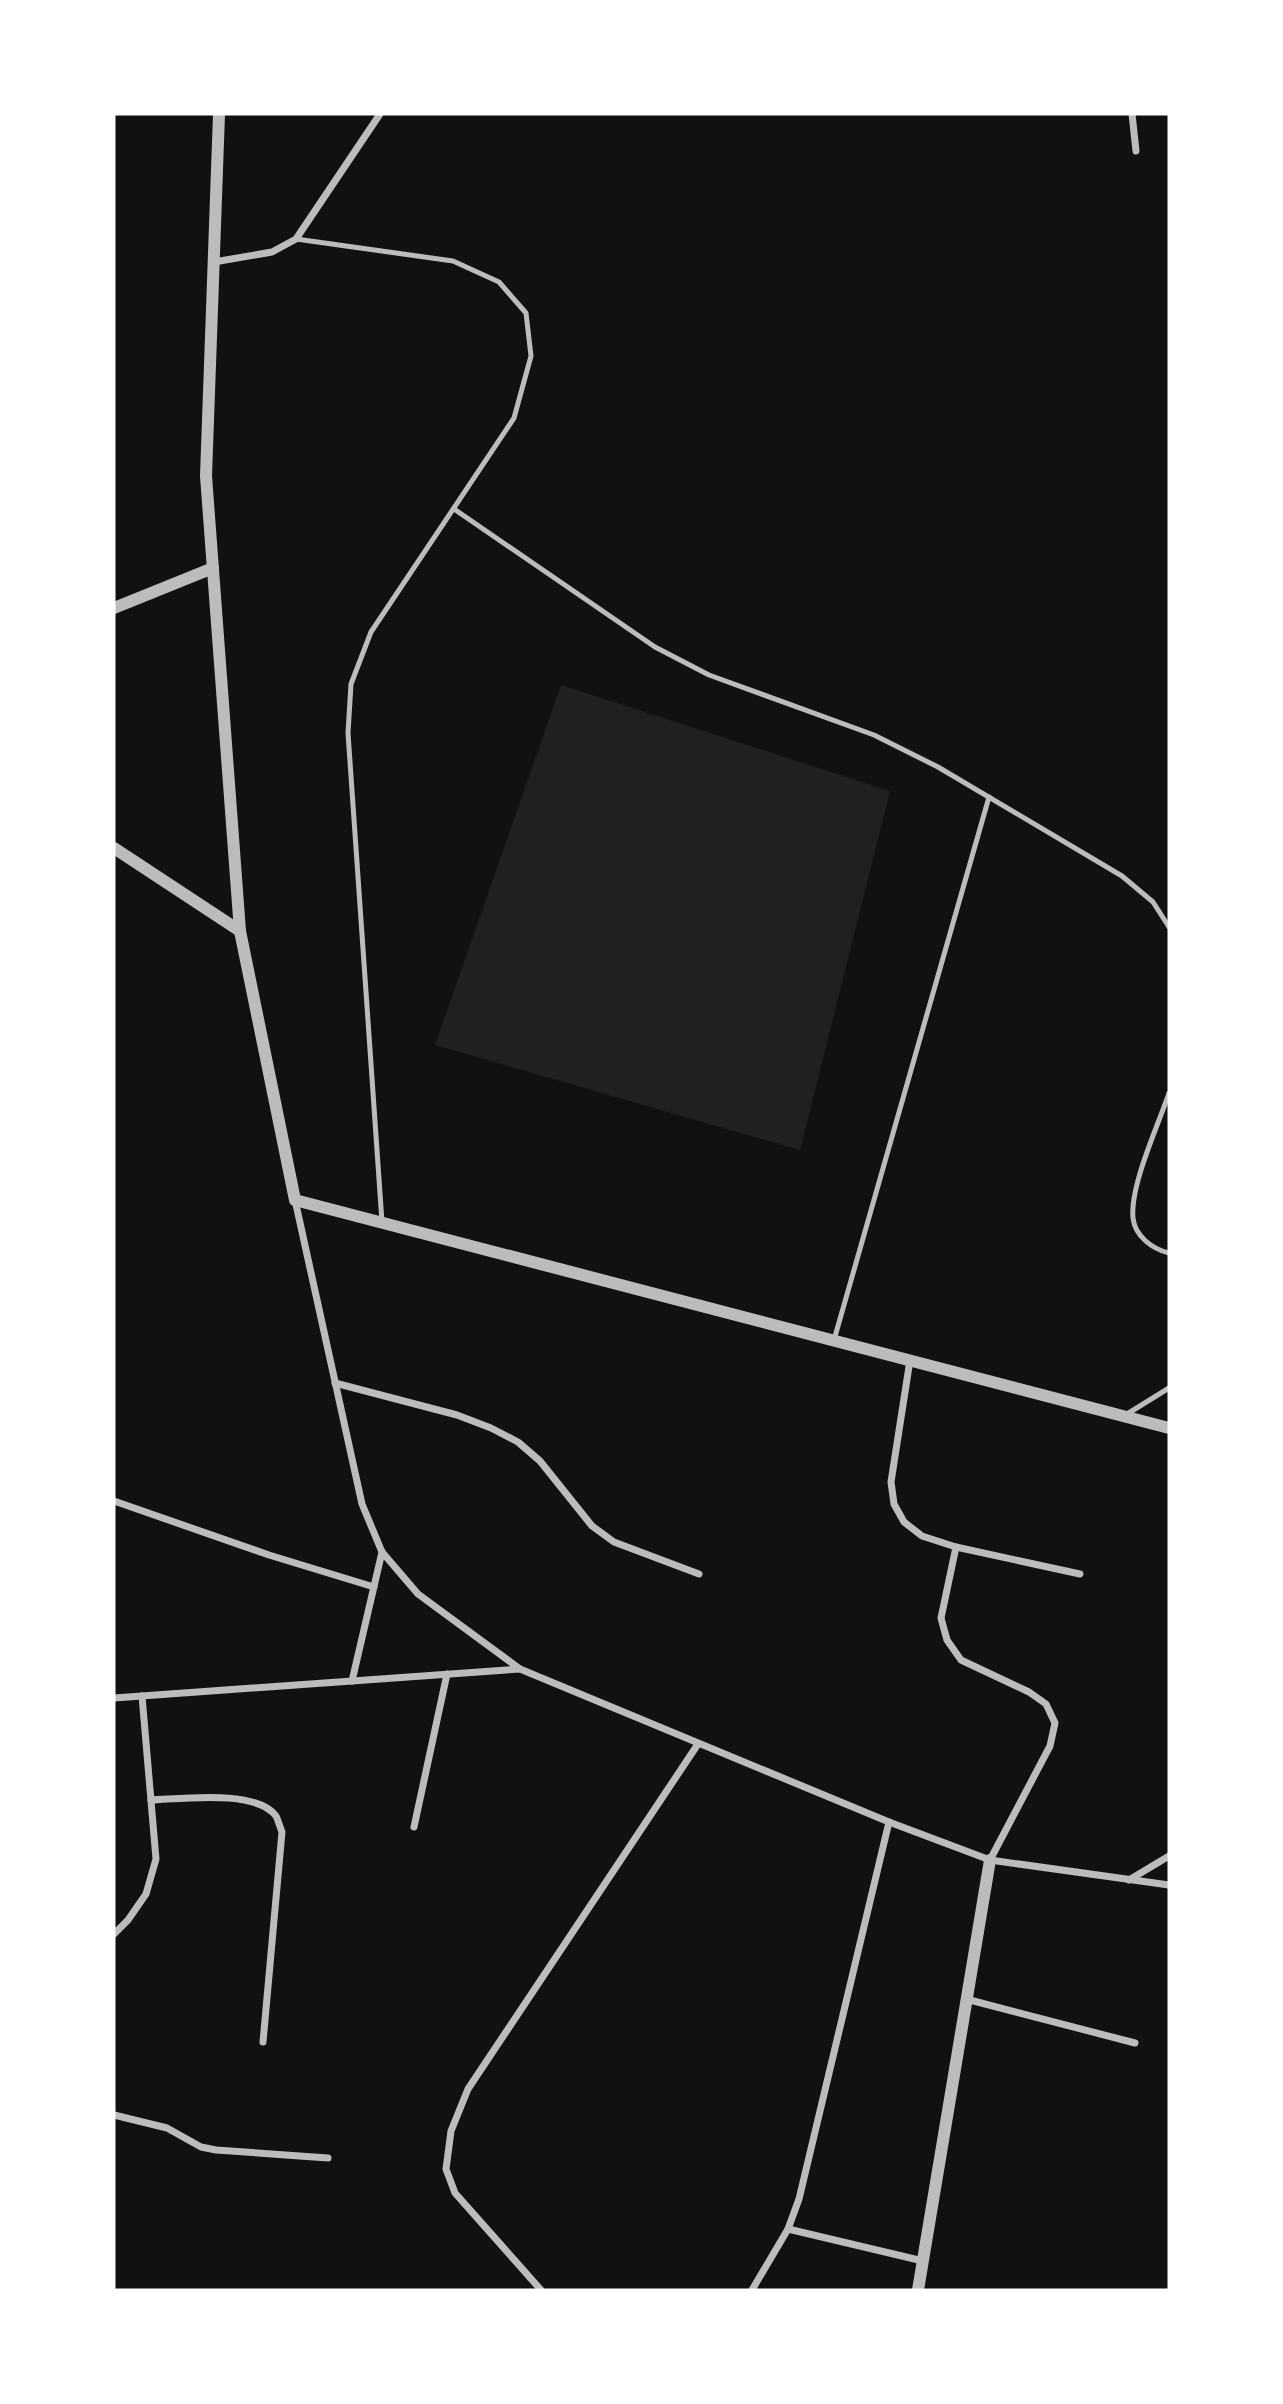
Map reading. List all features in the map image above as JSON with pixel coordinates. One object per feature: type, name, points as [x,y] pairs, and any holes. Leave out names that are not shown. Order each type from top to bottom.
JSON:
[{"type":"street","points":[[219,114],[206,476],[240,932],[295,1200],[362,1504],[382,1552],[418,1594],[520,1670],[889,1822],[989,1860],[1169,1885]]},
{"type":"street","points":[[214,261],[272,252],[296,239],[380,114]]},
{"type":"street","points":[[1132,114],[1136,151]]},
{"type":"street","points":[[114,608],[213,568]]},
{"type":"street","points":[[114,848],[240,932]]},
{"type":"street","points":[[295,1200],[1169,1428]]},
{"type":"street","points":[[910,1360],[891,1482],[894,1504],[904,1522],[922,1536],[956,1548],[1080,1574]]},
{"type":"street","points":[[335,1383],[457,1415],[491,1427],[518,1442],[540,1461],[592,1526],[614,1542],[699,1574]]},
{"type":"street","points":[[114,1501],[269,1555],[374,1587]]},
{"type":"street","points":[[918,2290],[989,1860],[1050,1746],[1055,1723],[1046,1704],[1029,1692],[961,1660],[947,1640],[941,1618],[956,1548]]},
{"type":"street","points":[[352,1681],[382,1552]]},
{"type":"street","points":[[114,1698],[520,1670]]},
{"type":"street","points":[[414,1827],[447,1674]]},
{"type":"street","points":[[114,1934],[128,1920],[146,1894],[156,1859],[142,1696]]},
{"type":"street","points":[[541,2290],[455,2193],[446,2169],[452,2131],[468,2089],[698,1744]]},
{"type":"street","points":[[151,1800],[239,1799],[261,1805],[275,1816],[282,1832],[264,2042]]},
{"type":"street","points":[[752,2290],[788,2229],[806,2173],[889,1822]]},
{"type":"street","points":[[1129,1880],[1169,1856]]},
{"type":"street","points":[[966,1999],[1135,2043]]},
{"type":"street","points":[[114,2115],[167,2128],[201,2147],[328,2158]]},
{"type":"street","points":[[788,2229],[923,2262]]},
{"type":"lane","points":[[296,239],[453,261],[499,282],[526,313],[531,356],[514,418],[371,632],[351,684],[348,733],[382,1222]]},
{"type":"lane","points":[[454,509],[655,647],[709,676],[874,735],[938,767],[1122,877],[1153,902],[1169,928]]},
{"type":"lane","points":[[834,1340],[989,797]]},
{"type":"lane","points":[[1169,1093],[1135,1191],[1133,1220],[1143,1240],[1169,1253]]},
{"type":"lane","points":[[1124,1416],[1169,1388]]},
{"type":"shaded area","points":[[561,685],[890,791],[800,1150],[435,1045]]}]
